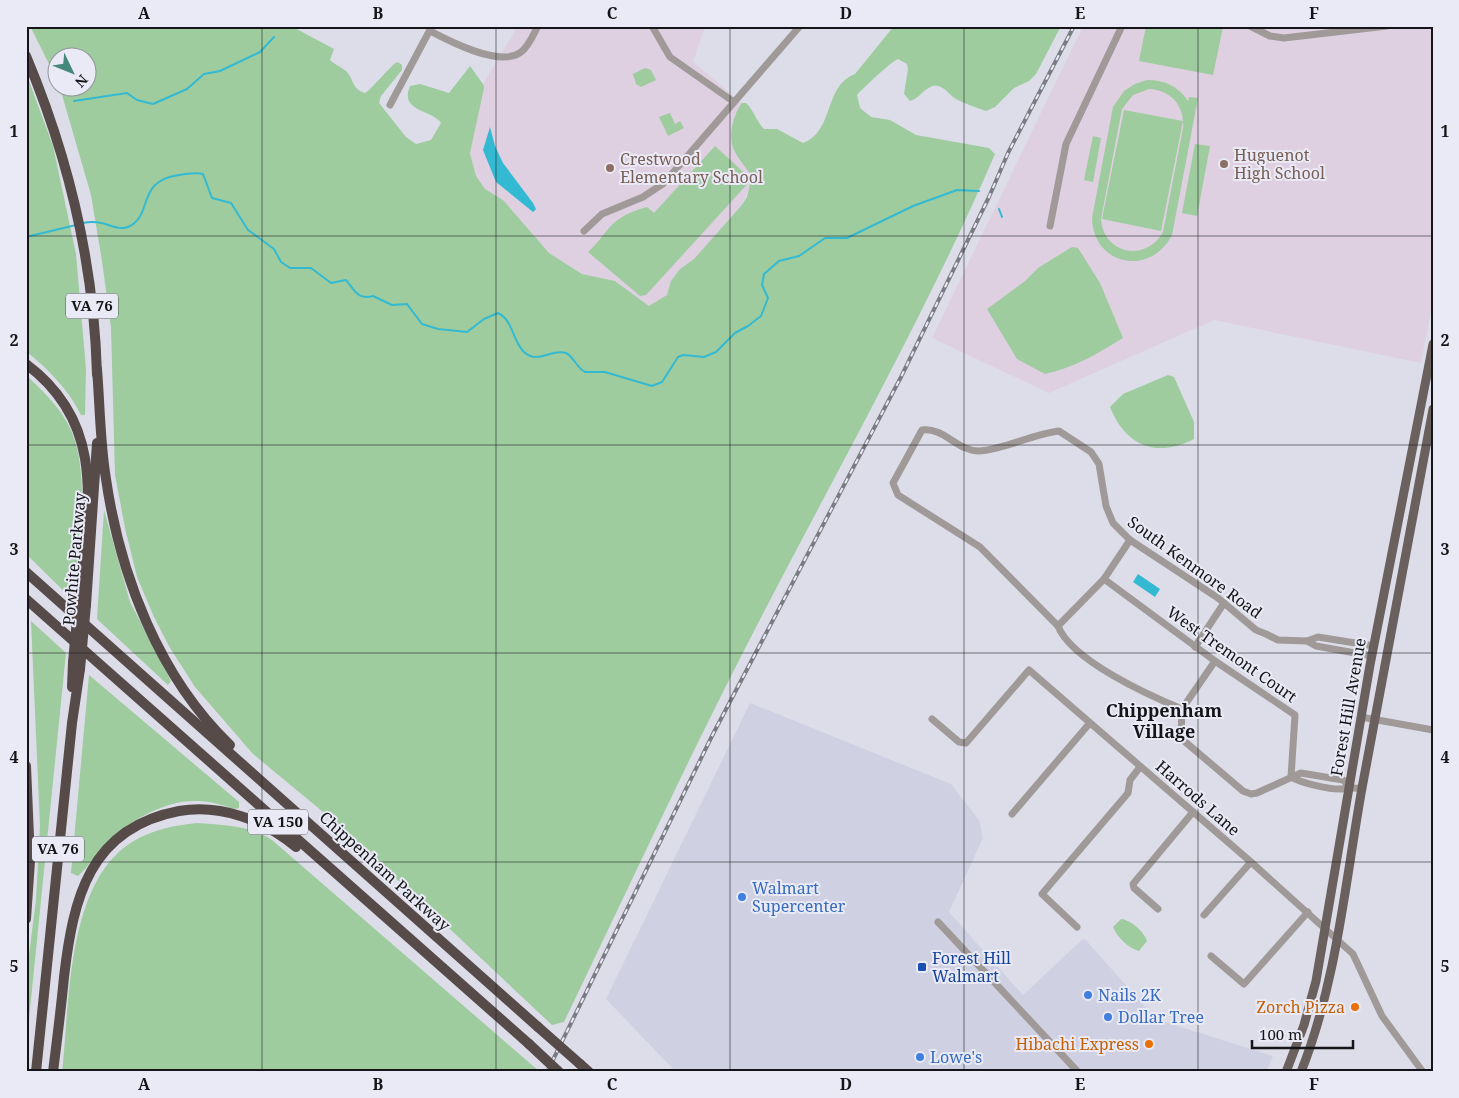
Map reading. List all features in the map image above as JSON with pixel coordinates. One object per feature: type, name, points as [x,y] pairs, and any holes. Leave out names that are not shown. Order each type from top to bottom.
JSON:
[{"type":"highway","name":"Powhite Parkway","points":[[26,56],[44,101],[74,201],[92,310],[97,369],[95,485],[36,1072]]},
{"type":"highway","points":[[26,364],[60,395],[77,426],[82,441],[87,477],[82,601]]},
{"type":"highway","points":[[97,369],[108,496],[127,571],[160,649],[189,697],[222,738],[310,817],[383,890]]},
{"type":"highway","name":"Chippenham Parkway","points":[[26,572],[589,1072]]},
{"type":"highway","name":"VA 150","points":[[26,599],[560,1072]]},
{"type":"highway","points":[[26,608],[63,632]]},
{"type":"highway","name":"VA 76","points":[[26,766],[30,861],[26,919]]},
{"type":"highway","points":[[54,1072],[70,933],[78,899],[90,872],[103,854],[124,834],[141,824],[167,814],[192,810],[218,811],[242,817],[262,825],[291,842],[370,905]]},
{"type":"main road","name":"Forest Hill Avenue","points":[[1286,1072],[1310,1004],[1325,930],[1372,656],[1433,344]]},
{"type":"main road","name":"Forest Hill Avenue","points":[[1301,1072],[1321,1016],[1337,941],[1374,720],[1433,409]]},
{"type":"street","points":[[390,105],[431,28],[472,52],[512,56],[526,48],[538,26]]},
{"type":"street","points":[[652,26],[670,58],[734,102]]},
{"type":"street","points":[[584,231],[602,214],[643,197],[664,183],[800,26]]},
{"type":"street","points":[[1050,226],[1066,144],[1122,26]]},
{"type":"street","points":[[1250,26],[1270,36],[1284,38],[1387,26]]},
{"type":"street","name":"South Kenmore Road","points":[[1058,626],[980,547],[898,495],[893,483],[922,430],[936,430],[965,448],[980,451],[1058,431],[1091,452],[1099,464],[1106,506],[1113,523],[1130,540],[1224,603],[1256,630],[1278,640],[1307,641],[1318,637],[1374,646]]},
{"type":"street","points":[[1130,540],[1104,579],[1058,626],[1062,638],[1077,651],[1142,692],[1182,709]]},
{"type":"street","name":"West Tremont Court","points":[[1104,579],[1215,661],[1295,715],[1291,778]]},
{"type":"street","points":[[1195,646],[1224,603]]},
{"type":"street","name":"South Kenmore Road","points":[[1307,641],[1316,646],[1372,656]]},
{"type":"street","points":[[1215,661],[1182,709],[1182,740],[1243,791],[1252,794],[1291,778],[1299,782],[1342,789],[1349,786],[1362,789]]},
{"type":"street","name":"Harrods Lane","points":[[932,719],[959,742],[966,743],[1029,670],[1308,912],[1355,957],[1382,1016],[1423,1072]]},
{"type":"street","points":[[1361,717],[1433,730]]},
{"type":"street","points":[[1012,814],[1089,724]]},
{"type":"street","points":[[1077,927],[1042,894],[1128,793],[1130,780],[1140,767]]},
{"type":"street","points":[[1158,909],[1134,888],[1134,884],[1193,812]]},
{"type":"street","points":[[1204,915],[1251,862]]},
{"type":"street","points":[[1211,956],[1244,984],[1308,912]]},
{"type":"street","points":[[938,922],[1078,1072]]},
{"type":"shaded area","name":"Crestwood Elementary School","points":[[518,26],[705,26],[693,62],[742,103],[734,116],[734,151],[752,175],[752,182],[741,206],[694,259],[680,269],[671,281],[667,295],[657,303],[649,306],[615,281],[582,274],[549,253],[503,200],[485,189],[476,176],[470,153],[483,84]]},
{"type":"shaded area","name":"Huguenot High School","points":[[1083,26],[1433,26],[1433,300],[1421,363],[1214,320],[1049,393],[932,338]]},
{"type":"shaded area","points":[[750,703],[951,784],[979,820],[983,838],[949,912],[1023,995],[1084,938],[1156,1019],[1273,1056],[1266,1072],[676,1072],[606,999]]},
{"type":"green space","points":[[30,26],[291,26],[334,49],[330,60],[347,72],[355,87],[365,93],[394,64],[398,62],[402,65],[402,70],[381,96],[379,103],[406,137],[416,144],[431,140],[441,123],[436,118],[412,105],[408,94],[410,86],[420,84],[449,93],[470,66],[484,88],[470,153],[476,176],[485,189],[503,200],[549,253],[582,274],[615,281],[649,306],[667,295],[671,281],[680,269],[694,259],[741,206],[747,197],[751,180],[646,295],[640,296],[588,252],[613,224],[622,217],[647,207],[654,213],[715,146],[751,179],[751,175],[738,158],[731,140],[736,113],[742,103],[746,103],[749,106],[764,129],[777,129],[803,143],[813,137],[820,129],[838,88],[845,80],[855,74],[894,26],[1061,26],[1036,74],[1029,81],[1014,88],[995,107],[986,111],[960,101],[942,87],[936,86],[930,87],[910,101],[904,94],[907,64],[898,59],[857,95],[860,108],[871,117],[890,120],[916,135],[989,148],[995,154],[933,288],[708,722],[564,1022],[552,1025],[340,826],[253,754],[195,687],[170,648],[137,577],[125,528],[115,475],[111,328],[102,261],[91,195],[63,98],[98,98],[98,48],[48,48],[48,62]]},
{"type":"green space","points":[[1146,26],[1223,27],[1213,75],[1139,61]]},
{"type":"green space","points":[[645,68],[651,70],[656,80],[641,87],[636,84],[633,74]]},
{"type":"green space","points":[[26,73],[53,146],[76,254],[86,369],[85,415],[81,415],[57,380],[26,351]]},
{"type":"green space","points":[[1147,80],[1160,81],[1180,91],[1188,101],[1189,97],[1198,98],[1172,235],[1163,248],[1151,257],[1138,261],[1124,260],[1112,256],[1102,247],[1095,234],[1092,218],[1113,107],[1124,91],[1135,84]],"holes":[[[1149,89],[1164,92],[1175,101],[1182,113],[1183,120],[1163,232],[1156,242],[1146,248],[1136,251],[1126,250],[1117,247],[1109,240],[1101,219],[1122,109],[1133,95]]]},
{"type":"green space","points":[[1124,110],[1183,121],[1161,231],[1102,219]]},
{"type":"green space","points":[[670,113],[675,124],[680,121],[684,128],[668,136],[659,117]]},
{"type":"green space","points":[[1093,136],[1101,138],[1093,182],[1084,180]]},
{"type":"green space","points":[[1195,144],[1210,146],[1197,216],[1182,213]]},
{"type":"green space","points":[[1072,247],[1078,248],[1100,283],[1123,338],[1076,364],[1045,374],[1017,359],[987,309],[1025,281],[1038,268]]},
{"type":"green space","points":[[26,375],[59,410],[73,435],[78,453],[82,492],[80,532],[74,590],[70,597],[27,555]]},
{"type":"green space","points":[[1168,375],[1174,377],[1194,422],[1194,439],[1168,448],[1155,448],[1134,440],[1125,432],[1110,407],[1123,394]]},
{"type":"green space","points":[[104,510],[130,602],[171,681],[168,685],[97,619]]},
{"type":"green space","points":[[31,621],[66,653],[26,1049],[26,978],[36,900],[40,826]]},
{"type":"green space","points":[[89,675],[239,802],[239,808],[234,809],[211,802],[197,801],[162,807],[129,824],[107,843],[78,876],[71,873]]},
{"type":"green space","points":[[197,823],[226,825],[254,831],[272,840],[540,1072],[62,1072],[70,980],[75,947],[83,915],[94,886],[110,861],[132,842],[147,834],[163,829]]},
{"type":"green space","points":[[1121,919],[1133,924],[1140,930],[1147,941],[1139,951],[1127,945],[1115,931],[1113,927]]},
{"type":"water","points":[[490,127],[495,146],[503,163],[533,203],[536,209],[533,212],[496,182],[483,150]]},
{"type":"water","points":[[1138,574],[1160,589],[1155,597],[1133,582]]},
{"type":"waterway","points":[[74,101],[127,93],[137,100],[153,104],[187,89],[204,74],[220,71],[260,52],[274,37]]},
{"type":"waterway","points":[[83,223],[97,222],[119,228],[128,227],[136,222],[141,215],[150,191],[156,184],[179,175],[203,174],[212,198],[231,203],[248,230],[274,249],[281,262],[290,268],[311,268],[331,283],[346,280],[360,296],[373,296],[392,305],[407,304],[422,324],[438,329],[467,332],[484,319],[498,313],[507,321],[520,347],[529,356],[540,357],[561,352],[566,353],[585,372],[605,372],[652,386],[662,382],[678,357],[683,355],[704,357],[716,352],[735,333],[761,316],[768,298],[762,285],[764,274],[779,261],[799,256],[825,238],[847,238],[913,206],[957,190],[979,191]]},
{"type":"waterway","points":[[999,209],[1002,217]]},
{"type":"waterway","points":[[26,237],[76,225]]},
{"type":"railway","points":[[547,1072],[713,734],[901,377],[989,197],[1008,153],[1074,26]]},
{"type":"place","name":"Huguenot High School","points":[[1224,164]]},
{"type":"place","name":"Crestwood Elementary School","points":[[610,168]]},
{"type":"place","name":"Walmart Supercenter","points":[[742,897]]},
{"type":"place","name":"Forest Hill Walmart","points":[[922,967]]},
{"type":"place","name":"Nails 2K","points":[[1088,995]]},
{"type":"place","name":"Zorch Pizza","points":[[1355,1007]]},
{"type":"place","name":"Dollar Tree","points":[[1108,1017]]},
{"type":"place","name":"Hibachi Express","points":[[1149,1044]]},
{"type":"place","name":"Lowe's","points":[[920,1057]]},
{"type":"district","name":"Chippenham Village","points":[[1164,721]]}]
